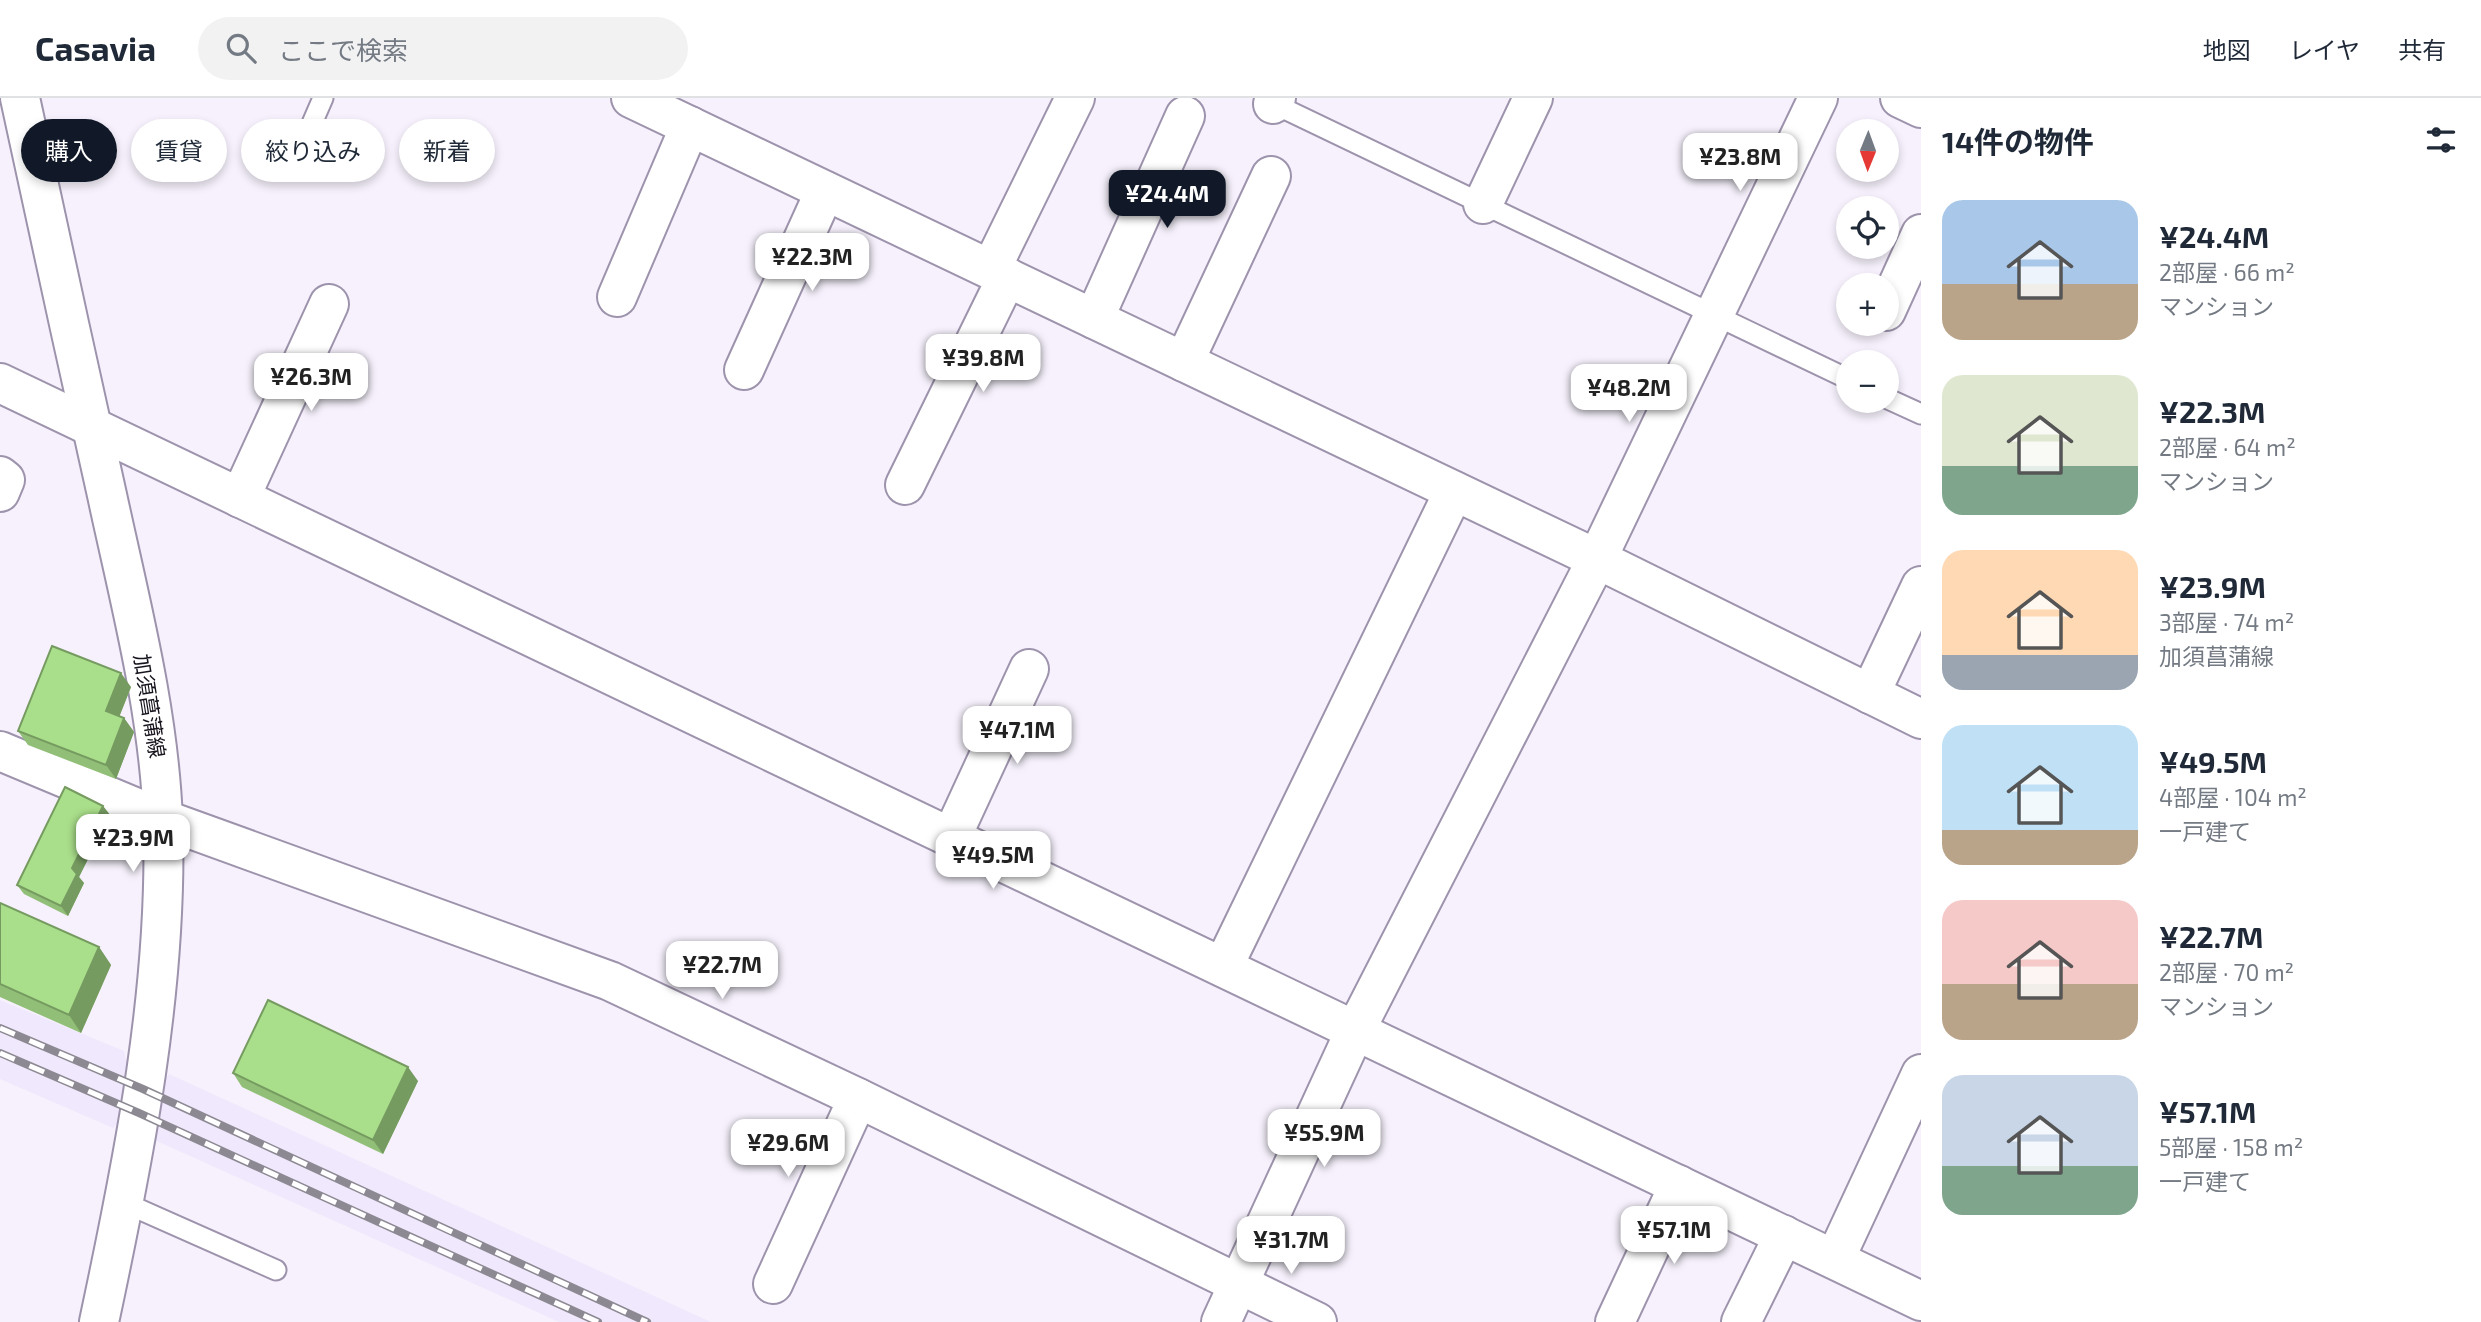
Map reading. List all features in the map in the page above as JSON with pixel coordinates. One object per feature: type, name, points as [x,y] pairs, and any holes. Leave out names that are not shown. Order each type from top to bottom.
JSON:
[{"type":"street","name":"加須菖蒲線","points":[[20,98],[136,629],[155,732],[163,819],[163,894],[157,978],[143,1089],[125,1203],[99,1322]]},
{"type":"street","points":[[631,98],[1597,559],[1921,719]]},
{"type":"street","points":[[905,485],[1075,98]]},
{"type":"street","points":[[1482,204],[1532,98]]},
{"type":"street","points":[[1221,1322],[1355,1031],[1597,559],[1818,98]]},
{"type":"street","points":[[1900,98],[1921,108]]},
{"type":"street","points":[[1094,319],[1185,116]]},
{"type":"street","points":[[617,297],[690,126]]},
{"type":"street","points":[[1185,362],[1271,176]]},
{"type":"street","points":[[744,370],[825,191]]},
{"type":"street","points":[[1899,283],[1921,234]]},
{"type":"street","points":[[240,498],[329,304]]},
{"type":"street","points":[[2,389],[240,498],[1921,1301]]},
{"type":"street","points":[[0,476],[5,480],[0,492]]},
{"type":"street","points":[[1223,967],[1454,491]]},
{"type":"street","points":[[1870,694],[1921,586]]},
{"type":"street","points":[[951,838],[1029,669]]},
{"type":"street","points":[[0,751],[163,819],[610,981],[858,1098],[1317,1322]]},
{"type":"street","points":[[1835,1259],[1921,1074]]},
{"type":"street","points":[[773,1284],[858,1098]]},
{"type":"street","points":[[1615,1322],[1679,1185]]},
{"type":"street","points":[[1741,1322],[1784,1235]]},
{"type":"lane","points":[[314,119],[323,98]]},
{"type":"lane","points":[[1270,100],[1836,373]]},
{"type":"lane","points":[[1899,404],[1921,414]]},
{"type":"lane","points":[[125,1203],[276,1270]]},
{"type":"shaded area","points":[[0,1000],[124,1051],[129,1074],[123,1116],[113,1128],[0,1079]]},
{"type":"shaded area","points":[[169,1074],[711,1322],[559,1322],[150,1138],[160,1087]]},
{"type":"building","points":[[52,646],[121,673],[106,711],[124,718],[106,765],[18,731]]},
{"type":"building","points":[[65,787],[103,806],[72,868],[77,874],[61,906],[17,885]]},
{"type":"building","points":[[0,903],[99,947],[69,1015],[0,984]]},
{"type":"building","points":[[268,1000],[408,1067],[373,1140],[233,1073]]},
{"type":"railway","points":[[0,1028],[143,1089],[647,1322]]},
{"type":"railway","points":[[0,1053],[139,1113],[598,1322]]}]
